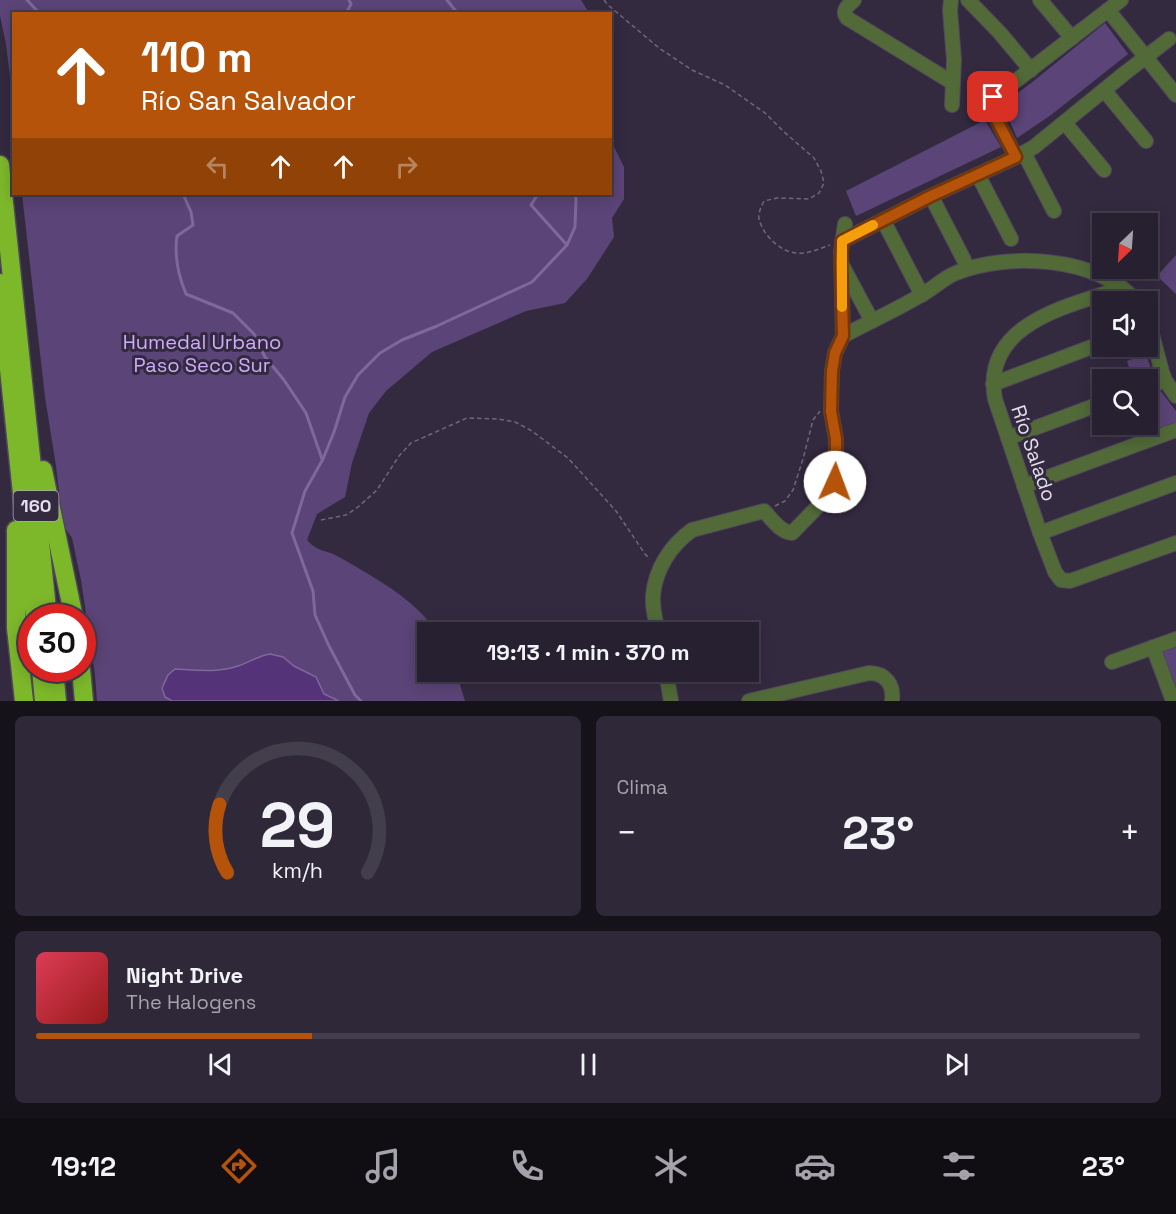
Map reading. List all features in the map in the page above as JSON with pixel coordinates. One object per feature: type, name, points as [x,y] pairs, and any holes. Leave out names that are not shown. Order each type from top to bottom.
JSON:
[{"type":"highway","name":"160","points":[[0,165],[46,604]]},
{"type":"highway","name":"160","points":[[0,284],[34,604]]},
{"type":"highway","points":[[24,395],[43,471],[71,604]]},
{"type":"highway","points":[[17,447],[16,628],[24,701]]},
{"type":"highway","points":[[42,682],[44,701]]},
{"type":"highway","points":[[55,682],[57,701]]},
{"type":"highway","points":[[82,682],[84,701]]},
{"type":"street","points":[[854,0],[845,10],[847,18],[953,83]]},
{"type":"street","points":[[951,0],[954,60],[952,105]]},
{"type":"street","points":[[968,0],[1031,70]]},
{"type":"street","points":[[1040,0],[1072,38]]},
{"type":"street","points":[[1054,211],[991,109],[990,101],[993,97],[1031,70],[1113,4],[1146,57],[1176,95]]},
{"type":"street","points":[[842,241],[931,196],[1020,155],[1042,141],[1169,39]]},
{"type":"street","points":[[1104,90],[1146,141]]},
{"type":"street","points":[[1065,123],[1104,170]]},
{"type":"street","points":[[978,175],[1011,238]]},
{"type":"street","points":[[931,196],[963,260]]},
{"type":"street","points":[[883,220],[922,295]]},
{"type":"street","points":[[656,622],[652,598],[659,569],[668,554],[685,535],[692,530],[764,511],[782,530],[792,533],[826,498],[835,482],[836,439],[831,411],[833,362],[843,336],[841,263],[845,224]]},
{"type":"street","points":[[843,336],[922,295],[953,274],[989,264],[1016,261],[1043,262],[1077,268],[1106,278],[1125,291]]},
{"type":"street","points":[[841,263],[872,321]]},
{"type":"street","name":"Río Salado","points":[[1122,288],[1057,310],[1023,328],[1007,344],[1000,356],[993,384],[995,399],[1054,572],[1061,580],[1070,581],[1176,543]]},
{"type":"street","points":[[993,384],[1092,347]]},
{"type":"street","points":[[1157,357],[1165,380],[1176,396]]},
{"type":"street","points":[[1158,383],[1165,380]]},
{"type":"street","points":[[1008,438],[1092,407]]},
{"type":"street","points":[[1023,486],[1176,430]]},
{"type":"street","points":[[1040,533],[1176,483]]},
{"type":"street","points":[[1112,662],[1176,639]]},
{"type":"street","points":[[1153,647],[1173,701]]},
{"type":"street","points":[[749,701],[869,673],[879,674],[888,680],[892,688],[892,701]]},
{"type":"street","points":[[668,682],[671,701]]},
{"type":"path","points":[[604,0],[659,48],[692,70],[725,85],[765,113],[814,158],[824,183],[819,193],[809,199],[777,198],[764,201],[759,218],[766,234],[781,248],[794,253],[806,253],[842,241]]},
{"type":"path","points":[[764,511],[785,501],[793,490],[804,459],[813,420],[818,412],[825,408],[831,411]]},
{"type":"path","points":[[321,520],[346,514],[358,507],[377,490],[399,456],[411,443],[467,418],[498,418],[515,422],[532,431],[568,458],[616,511],[645,554],[659,569]]},
{"type":"green space","points":[[0,0],[581,0],[588,12],[12,12],[12,93],[0,16]]},
{"type":"green space","points":[[1105,23],[1128,54],[1051,115],[1017,138],[1002,104]]},
{"type":"green space","points":[[985,120],[1001,147],[856,216],[846,191]]},
{"type":"green space","name":"Humedal Urbano Paso Seco Sur","points":[[612,143],[624,167],[624,199],[612,218],[614,237],[587,279],[565,303],[526,311],[432,352],[386,391],[369,413],[352,463],[345,497],[317,514],[307,540],[315,547],[339,557],[379,581],[418,610],[429,622],[417,622],[417,682],[459,682],[465,701],[97,701],[96,604],[85,604],[72,538],[63,525],[45,397],[22,195],[612,195]]},
{"type":"green space","points":[[1176,255],[1176,294],[1158,275]]},
{"type":"green space","points":[[1147,357],[1151,369],[1130,369],[1127,361]]},
{"type":"green space","points":[[1158,389],[1176,411],[1176,423],[1161,429],[1158,420]]},
{"type":"green space","points":[[1176,643],[1176,700],[1160,655],[1163,648]]},
{"type":"shaded area","points":[[270,654],[283,657],[294,666],[316,677],[324,694],[339,701],[172,701],[165,697],[162,688],[168,675],[175,669],[223,670]]},
{"type":"waterway","points":[[27,0],[38,12]]},
{"type":"waterway","points":[[347,12],[351,4],[349,0]]},
{"type":"waterway","points":[[447,0],[456,12]]},
{"type":"waterway","points":[[183,195],[191,212],[193,225],[177,236],[176,251],[177,266],[186,294],[233,313],[254,334],[265,357],[306,413],[322,459]]},
{"type":"waterway","points":[[537,195],[531,205],[567,245]]},
{"type":"waterway","points":[[361,701],[355,695],[315,615],[313,591],[292,533],[305,491],[323,459],[345,397],[358,375],[380,353],[402,340],[532,282],[567,245],[575,227],[574,195]]},
{"type":"slow traffic","points":[[842,307],[842,241],[873,225]]},
{"type":"route","points":[[835,482],[836,439],[831,411],[833,362],[843,336],[842,241],[931,196],[1016,157],[990,107],[993,97]]}]
